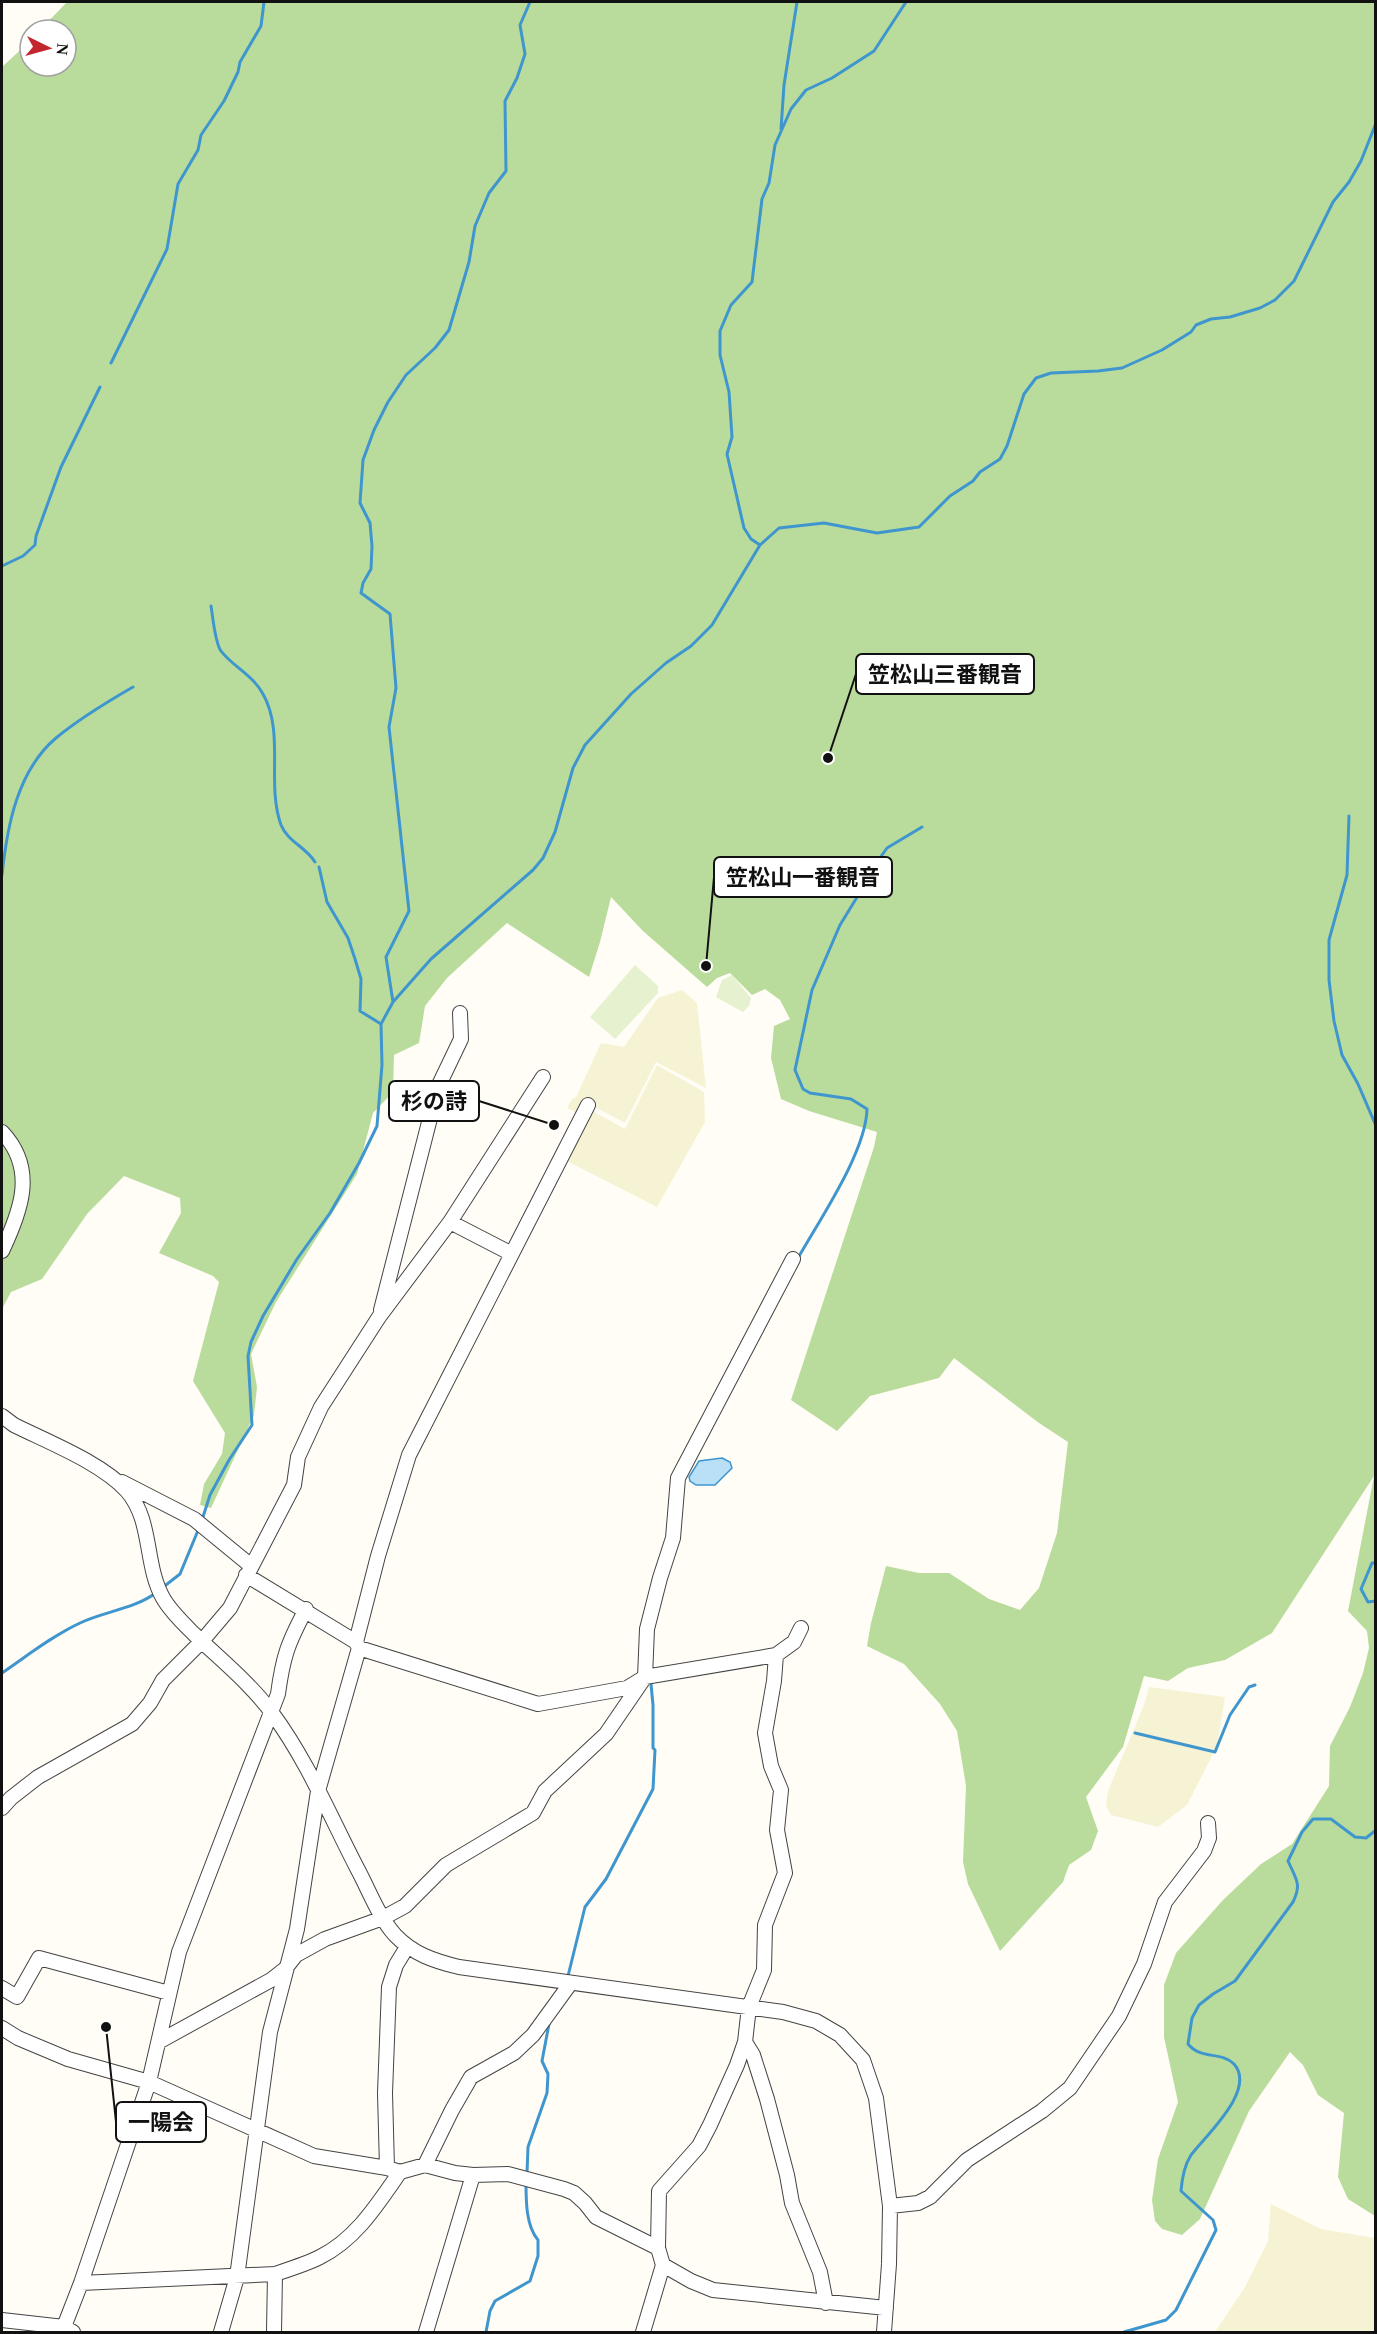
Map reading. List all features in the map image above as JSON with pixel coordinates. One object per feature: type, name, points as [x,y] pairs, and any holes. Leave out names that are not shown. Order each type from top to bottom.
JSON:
[{"type":"street","points":[[379,1317],[438,1087],[461,1039],[460,1013]]},
{"type":"street","points":[[2,1808],[10,1798],[38,1777],[132,1724],[150,1703],[163,1680],[202,1641],[230,1608],[294,1485],[298,1457],[321,1407],[379,1317],[450,1222],[543,1077]]},
{"type":"street","points":[[221,2332],[237,2277],[270,2032],[297,1929],[318,1791],[378,1556],[409,1455],[510,1253],[588,1105]]},
{"type":"street","points":[[2,1132],[16,1152],[21,1167],[23,1187],[19,1209],[2,1251]]},
{"type":"street","points":[[450,1222],[510,1253]]},
{"type":"street","points":[[160,2041],[271,1980],[285,1969],[296,1955],[325,1939],[383,1918],[405,1906],[446,1865],[533,1813],[546,1791],[606,1734],[645,1677],[647,1629],[673,1538],[678,1478],[793,1259]]},
{"type":"street","points":[[2,1416],[14,1425],[100,1469],[202,1526],[248,1570],[357,1645],[538,1704],[627,1688],[645,1677],[776,1655],[794,1642],[801,1628]]},
{"type":"street","points":[[116,1480],[129,1493],[141,1515],[160,1591],[176,1616],[250,1687],[271,1711],[291,1741],[383,1918],[407,1947],[430,1959],[459,1967],[783,2012],[816,2021],[840,2035],[862,2060],[876,2098],[890,2206],[884,2332]]},
{"type":"street","points":[[2,2320],[66,2331],[149,2082],[179,1952],[278,1694],[287,1644],[306,1609]]},
{"type":"street","points":[[643,2332],[663,2265],[658,2248],[659,2191],[699,2146],[732,2075],[745,2042],[750,2007],[764,1970],[765,1925],[785,1873],[777,1830],[780,1790],[771,1766],[765,1732],[776,1655]]},
{"type":"street","points":[[890,2206],[918,2203],[930,2197],[967,2160],[1042,2111],[1070,2088],[1119,2016],[1144,1964],[1165,1902],[1206,1845],[1209,1838],[1208,1823]]},
{"type":"street","points":[[81,2283],[275,2274],[319,2258],[349,2237],[372,2212],[393,2170],[385,2093],[389,1987],[396,1965],[407,1947]]},
{"type":"street","points":[[2,1988],[17,1997],[39,1958],[169,1993]]},
{"type":"street","points":[[425,2165],[471,2077],[514,2053],[533,2036],[570,1984]]},
{"type":"street","points":[[2,2028],[18,2038],[68,2059],[149,2082],[315,2156],[393,2170],[425,2165],[473,2175],[508,2174],[574,2193],[585,2202],[596,2217],[658,2248]]},
{"type":"street","points":[[745,2042],[753,2055],[767,2099],[792,2203],[820,2272],[826,2303]]},
{"type":"street","points":[[426,2332],[473,2175]]},
{"type":"street","points":[[663,2265],[713,2290],[886,2308]]},
{"type":"street","points":[[274,2332],[275,2274]]},
{"type":"shaded area","points":[[682,990],[697,1003],[706,1088],[656,1062],[625,1123],[587,1103],[579,1114],[567,1108],[572,1099],[576,1097],[601,1043],[624,1047],[658,998]]},
{"type":"shaded area","points":[[657,1065],[704,1092],[705,1122],[657,1207],[563,1159],[589,1109],[625,1129]]},
{"type":"shaded area","points":[[1149,1687],[1225,1697],[1217,1746],[1187,1805],[1158,1827],[1111,1815],[1106,1806],[1108,1791],[1144,1705]]},
{"type":"shaded area","points":[[1271,2204],[1321,2229],[1375,2238],[1375,2332],[1215,2332],[1245,2287],[1268,2241]]},
{"type":"green space","points":[[67,2],[1375,2],[1375,2216],[1348,2199],[1338,2177],[1344,2113],[1318,2095],[1303,2065],[1290,2052],[1249,2111],[1200,2219],[1182,2235],[1162,2229],[1155,2221],[1152,2200],[1158,2159],[1178,2102],[1164,2037],[1164,1985],[1176,1953],[1223,1900],[1261,1864],[1292,1844],[1329,1786],[1330,1746],[1350,1707],[1363,1673],[1369,1648],[1367,1631],[1348,1611],[1374,1476],[1272,1633],[1225,1660],[1188,1668],[1168,1681],[1144,1676],[1123,1747],[1086,1797],[1098,1831],[1091,1850],[1069,1865],[1063,1882],[1000,1951],[968,1884],[963,1862],[966,1786],[957,1731],[940,1704],[904,1664],[867,1646],[886,1566],[919,1573],[949,1573],[989,1599],[1020,1610],[1039,1588],[1057,1533],[1068,1442],[1039,1423],[954,1358],[939,1378],[870,1396],[837,1431],[791,1400],[877,1132],[809,1111],[781,1099],[771,1058],[774,1026],[790,1019],[780,1000],[765,989],[752,995],[730,973],[717,978],[707,987],[643,931],[611,897],[589,977],[507,923],[447,978],[425,1006],[419,1043],[394,1055],[393,1092],[373,1113],[357,1174],[276,1302],[251,1354],[257,1387],[254,1415],[211,1508],[200,1505],[204,1484],[222,1454],[225,1433],[193,1381],[219,1282],[213,1276],[159,1253],[181,1213],[180,1198],[124,1176],[87,1214],[42,1279],[11,1292],[2,1309],[2,67],[18,52],[18,78],[78,78],[78,18],[52,18]]},
{"type":"green space","points":[[635,965],[658,986],[658,993],[615,1039],[590,1017]]},
{"type":"green space","points":[[732,975],[751,998],[749,1006],[743,1012],[716,997],[722,980]]},
{"type":"water","points":[[722,1458],[730,1462],[732,1468],[715,1485],[696,1485],[690,1481],[689,1477],[699,1461]]},
{"type":"waterway","points":[[111,363],[167,249],[178,184],[198,150],[201,135],[224,101],[238,72],[240,62],[261,26],[264,2]]},
{"type":"waterway","points":[[393,1002],[386,957],[409,911],[389,727],[396,688],[390,614],[361,593],[363,583],[371,569],[372,546],[370,523],[360,503],[363,460],[388,402],[406,375],[435,348],[449,330],[469,262],[475,226],[489,193],[506,171],[505,101],[517,78],[525,54],[520,25],[530,2]]},
{"type":"waterway","points":[[781,129],[784,85],[797,2]]},
{"type":"waterway","points":[[760,545],[751,539],[744,528],[727,454],[732,437],[729,392],[720,355],[720,331],[731,305],[752,282],[762,199],[769,183],[775,145],[791,109],[806,90],[832,78],[874,51],[906,2]]},
{"type":"waterway","points":[[202,1520],[210,1495],[252,1425],[248,1356],[251,1342],[263,1316],[297,1259],[330,1213],[377,1126],[382,1065],[381,1024],[393,1002],[431,959],[533,870],[543,858],[555,832],[573,768],[585,745],[631,694],[666,663],[691,646],[712,625],[760,545],[779,528],[824,523],[877,533],[919,527],[950,496],[1000,459],[1007,446],[1024,394],[1036,378],[1051,373],[1122,368],[1162,350],[1191,332],[1196,325],[1211,319],[1230,317],[1260,308],[1275,300],[1294,281],[1333,202],[1349,182],[1361,161],[1376,123]]},
{"type":"waterway","points":[[2,566],[23,556],[35,545],[36,536],[61,467],[100,387]]},
{"type":"waterway","points":[[211,606],[221,651],[259,687],[269,709],[273,725],[275,792],[281,825],[288,836],[315,862]]},
{"type":"waterway","points":[[2,875],[7,838],[16,801],[23,783],[43,751],[65,731],[133,687]]},
{"type":"waterway","points":[[1349,816],[1347,875],[1329,940],[1329,980],[1334,1021],[1342,1055],[1358,1084],[1376,1126]]},
{"type":"waterway","points":[[798,1258],[851,1165],[865,1126],[867,1109],[851,1099],[810,1093],[803,1089],[795,1070],[812,990],[840,925],[872,869],[887,848],[922,827]]},
{"type":"waterway","points":[[319,867],[327,902],[348,938],[361,979],[360,1011],[381,1024]]},
{"type":"waterway","points":[[162,1588],[180,1574],[199,1528]]},
{"type":"waterway","points":[[1376,1563],[1372,1563],[1361,1589],[1368,1602],[1376,1601]]},
{"type":"waterway","points":[[2,1673],[70,1628],[130,1606],[157,1592]]},
{"type":"waterway","points":[[568,1976],[585,1907],[606,1879],[653,1789],[655,1750],[653,1748],[651,1684]]},
{"type":"waterway","points":[[1135,1733],[1215,1752],[1230,1715],[1249,1687],[1255,1685]]},
{"type":"waterway","points":[[1124,2332],[1166,2320],[1176,2310],[1216,2230],[1213,2220],[1181,2191],[1182,2181],[1191,2155],[1217,2125],[1234,2099],[1239,2087],[1239,2075],[1234,2064],[1229,2060],[1199,2052],[1188,2044],[1192,2018],[1199,2005],[1235,1981],[1293,1902],[1297,1886],[1288,1861],[1302,1832],[1313,1819],[1331,1819],[1355,1837],[1366,1838],[1376,1830]]},
{"type":"waterway","points":[[527,2173],[528,2147],[547,2093],[548,2074],[542,2061],[549,2024]]},
{"type":"waterway","points":[[486,2332],[490,2311],[495,2301],[530,2281],[538,2256],[538,2240],[531,2228],[528,2213],[526,2183]]},
{"type":"place","name":"笠松山三番観音","points":[[828,758]]},
{"type":"place","name":"笠松山一番観音","points":[[706,966]]},
{"type":"place","name":"杉の詩","points":[[554,1125]]},
{"type":"place","name":"一陽会","points":[[106,2027]]}]
